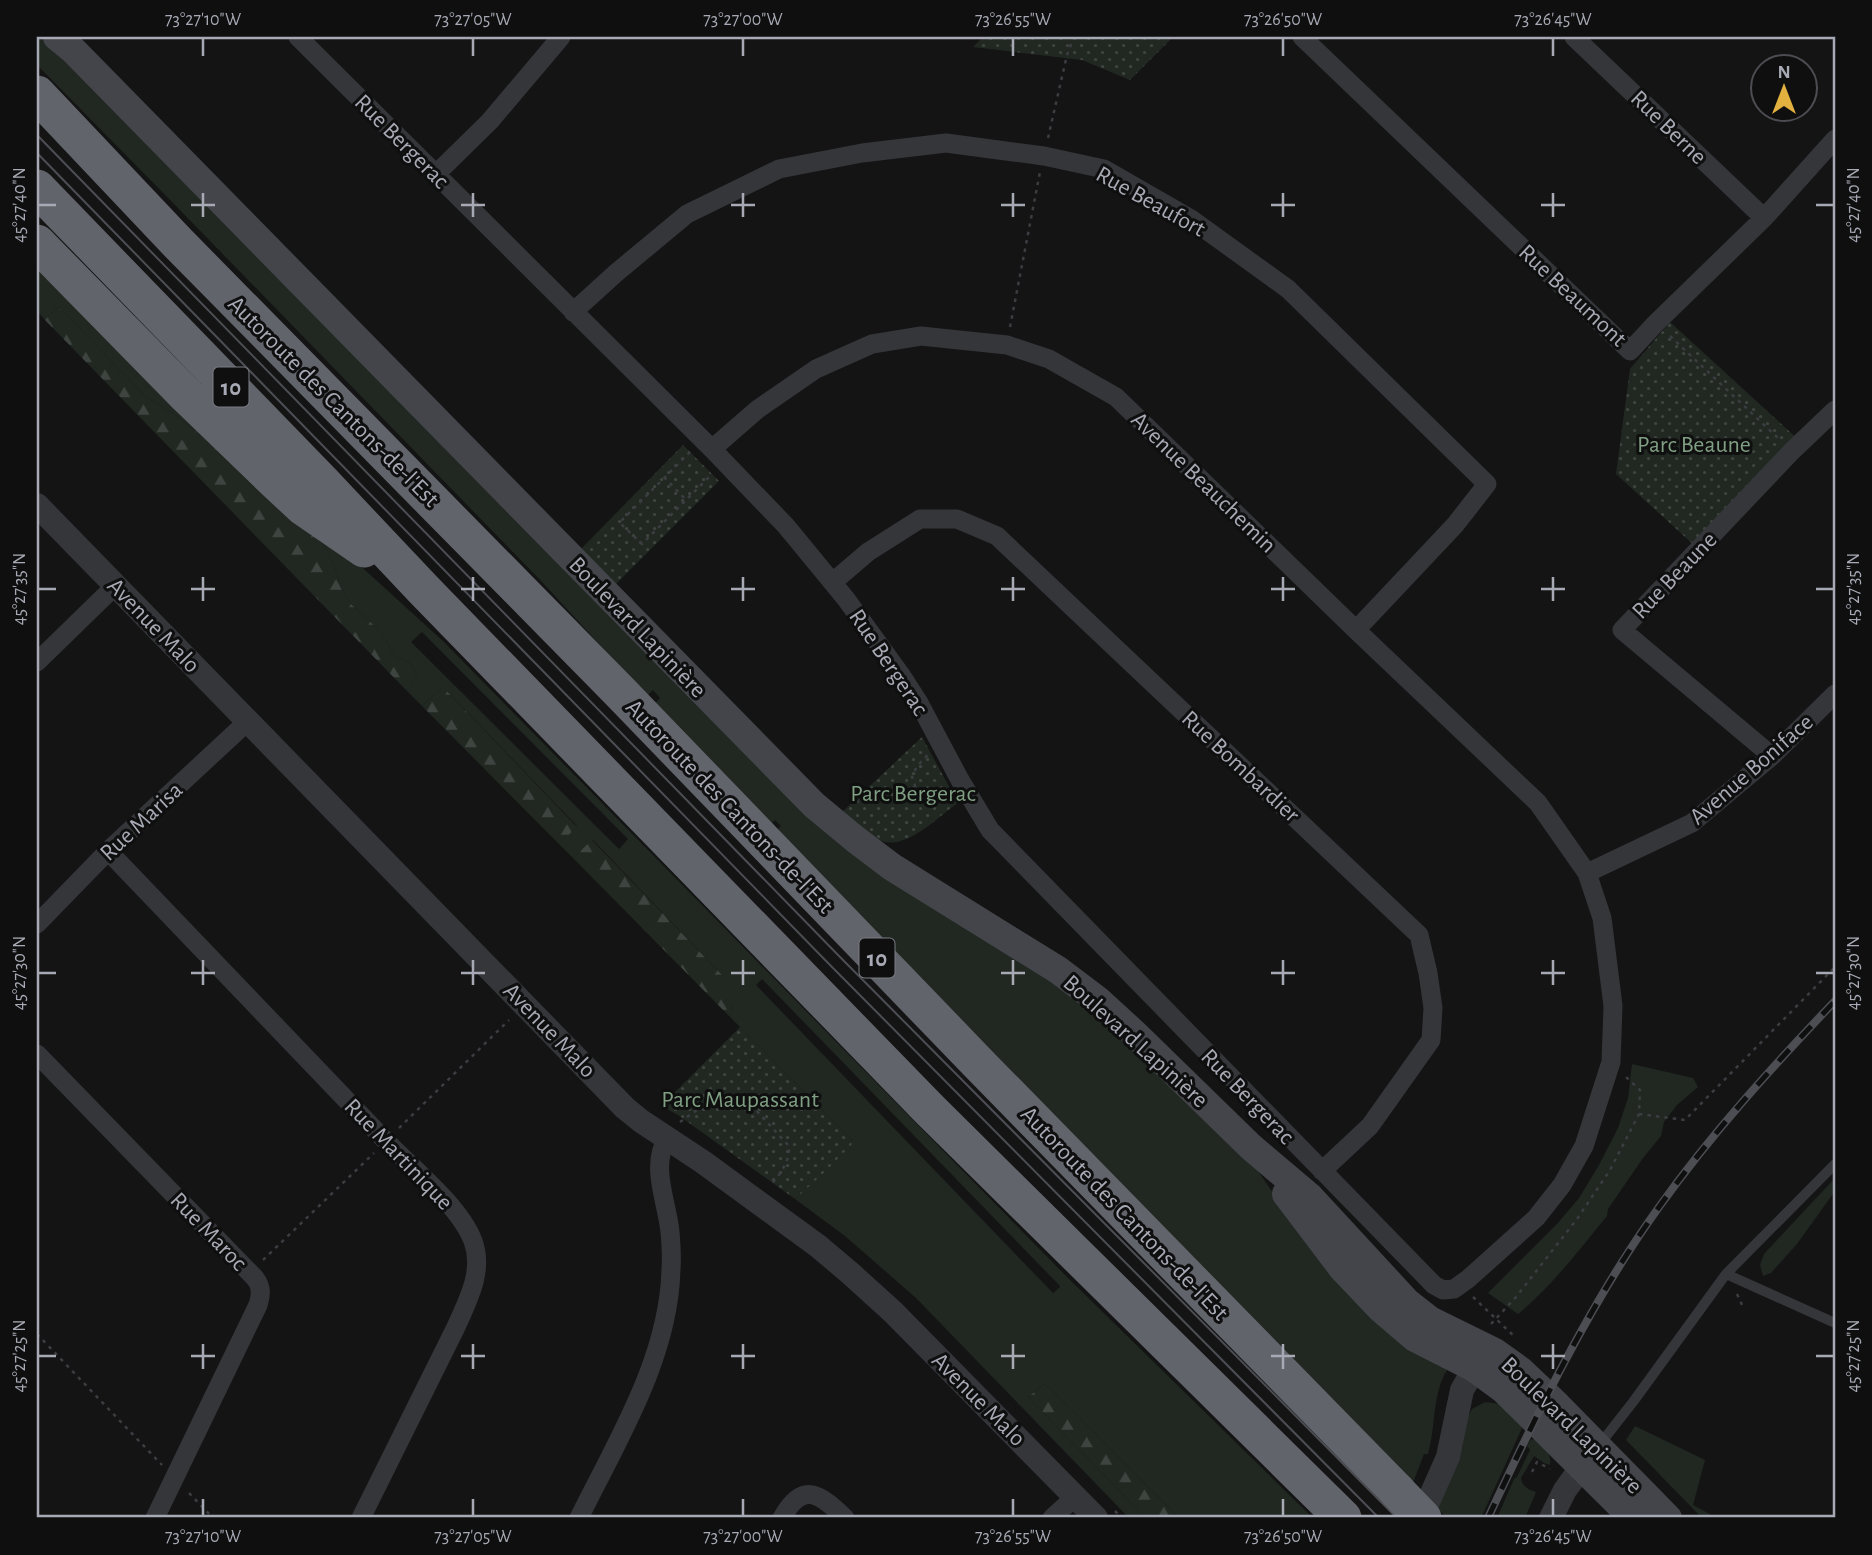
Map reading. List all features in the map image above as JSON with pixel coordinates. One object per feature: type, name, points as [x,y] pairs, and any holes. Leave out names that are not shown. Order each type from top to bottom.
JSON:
[{"type":"highway","name":"Autoroute des Cantons-de-l'Est","points":[[37,94],[177,242],[621,693],[1422,1518]]},
{"type":"highway","name":"10","points":[[37,188],[930,1110],[1343,1518]]},
{"type":"highway","points":[[37,243],[187,396],[298,502],[423,589]]},
{"type":"main road","name":"Boulevard Lapinière","points":[[65,41],[808,800],[892,867],[1058,970],[1087,992],[1135,1034],[1251,1147],[1310,1196],[1415,1309],[1480,1358],[1505,1358],[1532,1380],[1633,1518]]},
{"type":"main road","name":"Boulevard Lapinière","points":[[1589,1457],[1668,1518]]},
{"type":"street","name":"Rue Bergerac","points":[[298,37],[786,526],[832,582],[910,689],[990,830],[1434,1285],[1443,1290],[1466,1290]]},
{"type":"street","points":[[436,175],[490,121],[561,37]]},
{"type":"street","name":"Rue Beaumont","points":[[1302,37],[1630,351],[1764,218],[1835,139]]},
{"type":"street","name":"Rue Berne","points":[[1574,37],[1764,218]]},
{"type":"street","name":"Rue Beaufort","points":[[573,312],[615,273],[687,214],[779,169],[862,153],[946,143],[1044,156],[1104,169],[1191,219],[1288,289],[1487,484],[1455,526],[1356,630]]},
{"type":"street","name":"Avenue Beauchemin","points":[[712,449],[758,410],[816,369],[872,344],[921,336],[1007,345],[1049,359],[1116,397],[1538,803],[1587,873],[1602,918],[1613,1006],[1611,1062],[1584,1146],[1562,1185],[1536,1218],[1484,1266],[1466,1290]]},
{"type":"street","name":"Rue Beaune","points":[[1772,756],[1622,630],[1835,410]]},
{"type":"street","name":"Avenue Malo","points":[[37,505],[625,1108],[641,1121],[673,1130],[862,1282],[1096,1518]]},
{"type":"street","name":"Rue Bombardier","points":[[832,582],[867,552],[920,519],[957,519],[997,536],[1419,935],[1433,1008],[1431,1040],[1370,1126],[1322,1171]]},
{"type":"street","points":[[37,662],[115,586]]},
{"type":"street","name":"Avenue Boniface","points":[[1587,873],[1692,823],[1772,756],[1835,694]]},
{"type":"street","name":"Rue Marisa","points":[[37,924],[108,851],[248,721]]},
{"type":"street","name":"Rue Martinique","points":[[108,851],[376,1132],[450,1205],[464,1222],[474,1244],[477,1263],[475,1282],[457,1327],[361,1518]]},
{"type":"street","name":"Rue Maroc","points":[[37,1054],[255,1278],[260,1287],[258,1305],[155,1518]]},
{"type":"street","points":[[579,1518],[639,1396],[655,1359],[666,1318],[671,1270],[670,1231],[659,1160],[673,1130]]},
{"type":"street","points":[[1422,1518],[1445,1465],[1460,1398],[1480,1358]]},
{"type":"street","points":[[1551,1518],[1560,1498],[1589,1457]]},
{"type":"street","points":[[782,1518],[793,1502],[811,1495],[825,1499],[845,1518]]},
{"type":"street","points":[[1052,1518],[1074,1497]]},
{"type":"lane","points":[[1589,1457],[1633,1402],[1726,1274],[1835,1164]]},
{"type":"lane","points":[[1726,1274],[1835,1323]]},
{"type":"path","points":[[1009,334],[1044,156],[1067,55],[1074,37]]},
{"type":"path","points":[[1670,336],[1792,452]]},
{"type":"path","points":[[691,450],[620,522],[642,544],[713,473]]},
{"type":"path","points":[[664,477],[686,500]]},
{"type":"path","points":[[921,803],[912,777],[917,766],[930,753]]},
{"type":"path","points":[[1639,1114],[1685,1120],[1835,967]]},
{"type":"path","points":[[394,1133],[514,1015]]},
{"type":"path","points":[[1466,1290],[1495,1319],[1517,1297],[1577,1219],[1610,1170],[1639,1114],[1640,1090],[1611,1062]]},
{"type":"path","points":[[673,1130],[707,1103],[737,1102],[755,1109],[789,1146],[790,1153],[786,1164],[769,1187]]},
{"type":"path","points":[[258,1265],[377,1150]]},
{"type":"path","points":[[37,1334],[213,1518]]},
{"type":"path","points":[[1532,1472],[1537,1462],[1553,1471]]},
{"type":"green space","points":[[37,37],[43,37],[73,66],[794,802],[1095,1012],[1256,1168],[1290,1218],[1447,1370],[1439,1389],[1428,1454],[1424,1454],[1413,1483],[777,830],[781,826],[775,820],[771,824],[654,705],[660,698],[653,690],[647,696],[543,583],[37,65]]},
{"type":"green space","points":[[983,37],[1173,37],[1130,80],[1082,60],[973,47]]},
{"type":"green space","points":[[37,263],[444,642],[1068,1278],[1313,1518],[1179,1518],[1044,1384],[1028,1397],[1146,1518],[1129,1518],[916,1298],[845,1236],[795,1199],[853,1141],[730,1017],[732,1006],[723,976],[593,840],[573,858],[559,844],[577,826],[443,687],[422,706],[408,692],[417,675],[411,664],[396,657],[379,630],[352,605],[341,588],[326,549],[315,533],[235,463],[174,414],[146,397],[59,307],[44,319],[37,311]],"holes":[[[422,632],[628,839],[619,849],[411,642]],[[762,979],[1060,1286],[1060,1287],[1053,1293],[756,985]]]},
{"type":"green space","points":[[59,307],[146,397],[174,414],[235,463],[315,533],[326,549],[341,588],[352,605],[379,630],[396,657],[411,664],[417,675],[408,692],[44,319]]},
{"type":"green space","name":"Parc Beaune","points":[[1670,322],[1801,442],[1696,547],[1616,474],[1630,369]]},
{"type":"green space","points":[[683,445],[719,481],[615,585],[580,550]]},
{"type":"green space","points":[[443,687],[577,827],[559,844],[422,706]]},
{"type":"green space","name":"Parc Bergerac","points":[[922,737],[958,803],[909,838],[898,842],[877,839],[841,813]]},
{"type":"green space","points":[[592,840],[723,976],[732,995],[730,1017],[573,858]]},
{"type":"green space","name":"Parc Maupassant","points":[[740,1027],[854,1142],[795,1199],[678,1115],[661,1106]]},
{"type":"green space","points":[[1632,1064],[1693,1078],[1698,1087],[1677,1105],[1664,1122],[1661,1136],[1608,1209],[1607,1216],[1554,1280],[1518,1314],[1488,1293],[1579,1198],[1618,1128],[1628,1098]]},
{"type":"green space","points":[[1835,1178],[1835,1191],[1797,1244],[1771,1273],[1763,1276],[1760,1265],[1764,1254]]},
{"type":"green space","points":[[1044,1384],[1179,1518],[1146,1518],[1028,1397]]},
{"type":"green space","points":[[1485,1402],[1501,1404],[1523,1426],[1481,1518],[1447,1518],[1437,1508],[1462,1449],[1468,1417],[1472,1409]]},
{"type":"green space","points":[[1635,1426],[1705,1460],[1693,1505],[1717,1518],[1702,1518],[1626,1440]]},
{"type":"green space","points":[[1537,1437],[1548,1453],[1550,1465],[1534,1456],[1521,1478],[1526,1487],[1536,1492],[1525,1518],[1497,1518],[1530,1450],[1527,1446],[1531,1439]]},
{"type":"tram line","points":[[37,135],[840,957],[1397,1518]]},
{"type":"tram line","points":[[37,153],[830,965],[1379,1518]]},
{"type":"railway","points":[[1488,1518],[1566,1358],[1634,1244],[1679,1180],[1722,1126],[1835,1001]]}]
